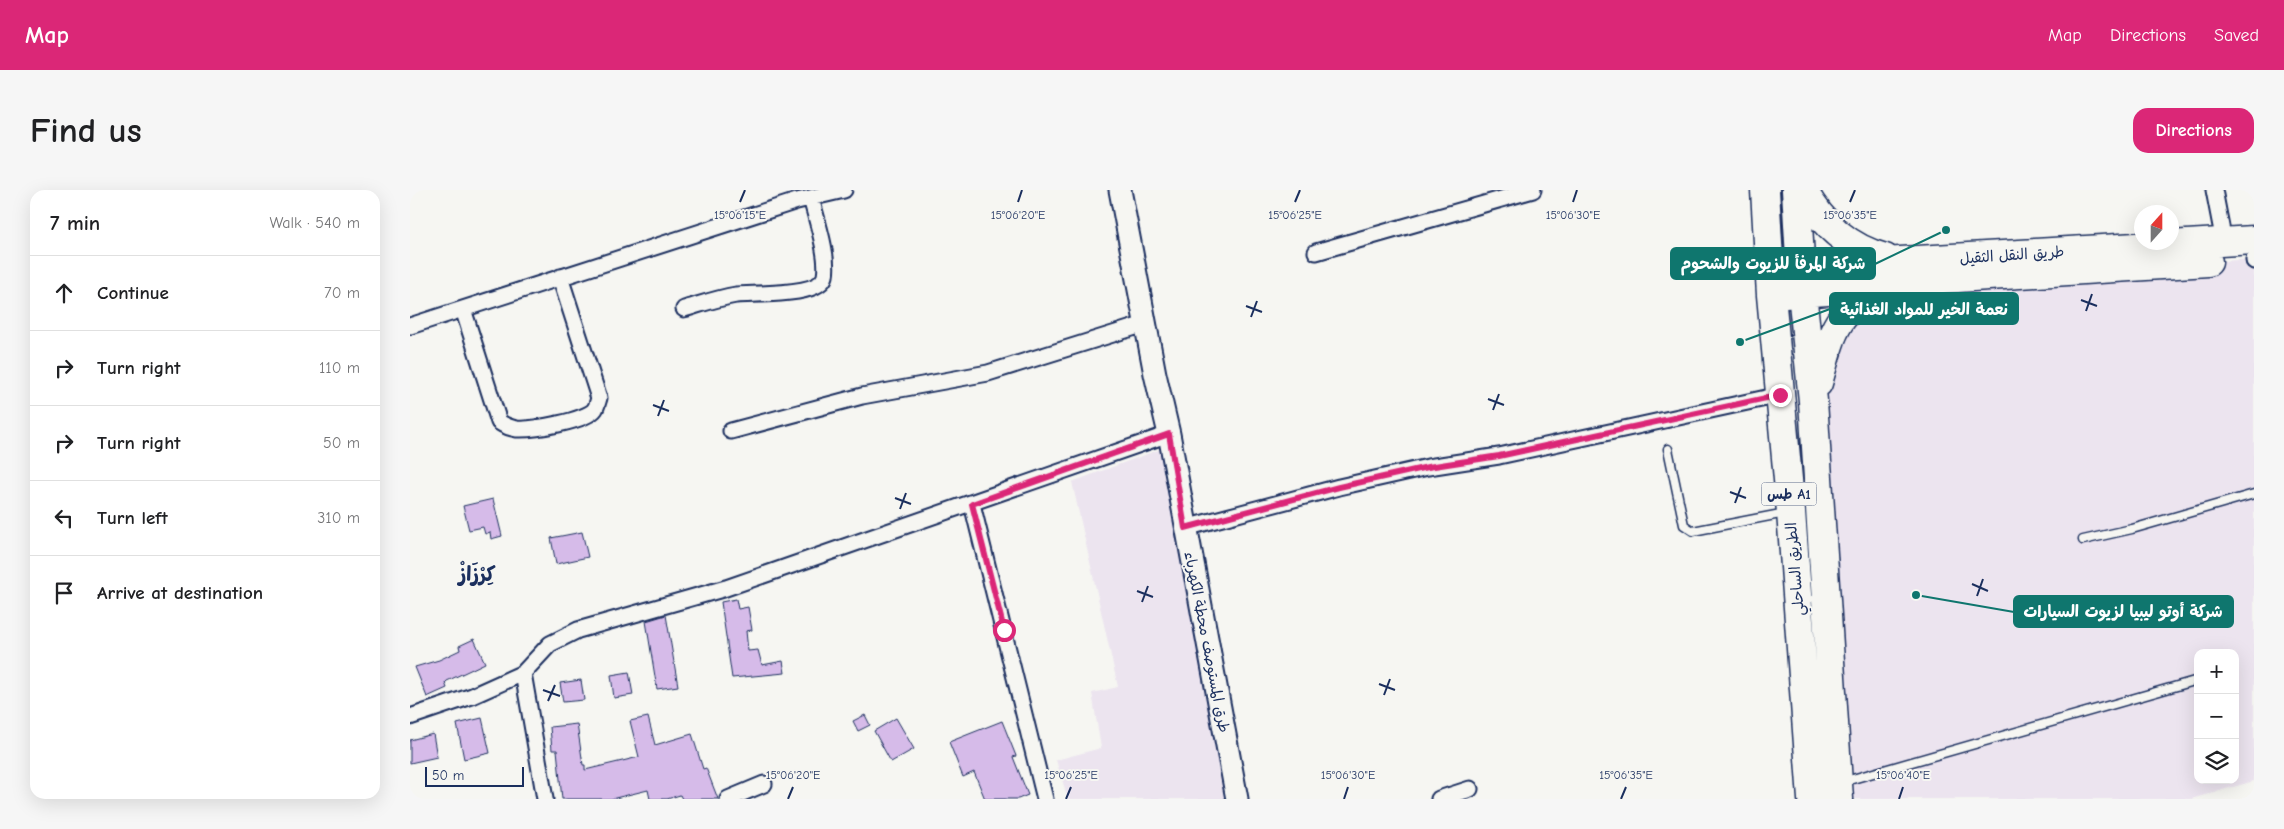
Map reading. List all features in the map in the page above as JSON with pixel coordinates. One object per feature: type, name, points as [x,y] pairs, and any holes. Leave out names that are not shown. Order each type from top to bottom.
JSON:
[{"type":"highway","name":"الطريق الساحلي","points":[[1765,190],[1770,282],[1791,512],[1812,799]]},
{"type":"highway","name":"الطريق الساحلي","points":[[1796,190],[1801,279],[1813,401],[1839,791]]},
{"type":"highway","points":[[1803,190],[1820,216],[1833,231],[1898,272],[1845,312],[1838,322],[1827,345],[1813,401]]},
{"type":"highway","name":"طريق النقل الثقيل","points":[[1770,282],[1801,279],[1841,290],[1898,272],[2254,240]]},
{"type":"highway","name":"طريق النقل الثقيل","points":[[1898,272],[2254,259]]},
{"type":"street","points":[[410,326],[811,198],[844,190]]},
{"type":"street","name":"طرق المستوصف محطة الكهرباء","points":[[1120,190],[1145,324],[1169,434],[1234,796]]},
{"type":"street","points":[[1316,252],[1533,190]]},
{"type":"street","points":[[2214,190],[2224,242]]},
{"type":"street","points":[[684,309],[734,296],[782,293],[813,288],[821,284],[825,277],[826,263],[811,198]]},
{"type":"street","points":[[463,309],[499,422],[507,427],[519,429],[573,421],[595,410],[599,398],[560,278]]},
{"type":"street","points":[[731,431],[862,396],[988,373],[1145,324]]},
{"type":"street","points":[[1185,528],[1339,487],[1428,467],[1499,456],[1780,395]]},
{"type":"street","points":[[410,717],[472,696],[523,673],[550,644],[578,630],[726,588],[1169,434]]},
{"type":"street","points":[[972,504],[1045,799]]},
{"type":"street","points":[[523,673],[545,799]]},
{"type":"street","points":[[728,799],[764,784]]},
{"type":"street","points":[[1439,799],[1470,789]]},
{"type":"lane","points":[[1668,449],[1684,525],[1688,530],[1693,531],[1791,512]]},
{"type":"lane","points":[[2083,540],[2132,529],[2254,494]]},
{"type":"lane","points":[[1839,791],[2194,681]]},
{"type":"shaded area","points":[[2254,259],[2254,781],[2191,799],[1839,799],[1820,376],[1827,345],[1895,282]]},
{"type":"shaded area","points":[[1177,443],[1234,799],[1068,799],[1056,760],[1101,748],[1092,693],[1118,687],[1072,482]]},
{"type":"building","points":[[493,499],[502,536],[491,539],[490,532],[485,534],[483,527],[469,530],[463,506]]},
{"type":"building","points":[[582,532],[588,557],[556,564],[551,538]]},
{"type":"building","points":[[736,599],[738,609],[748,607],[752,630],[746,631],[748,651],[758,650],[762,665],[783,661],[785,673],[732,678],[721,602]]},
{"type":"building","points":[[666,615],[678,686],[657,689],[646,621]]},
{"type":"building","points":[[474,639],[485,663],[447,681],[445,683],[447,688],[427,697],[415,667],[439,660],[460,650],[459,646]]},
{"type":"building","points":[[629,672],[633,695],[614,698],[611,675]]},
{"type":"building","points":[[581,680],[584,700],[563,702],[560,683]]},
{"type":"building","points":[[865,715],[870,725],[858,731],[853,721]]},
{"type":"building","points":[[648,717],[655,745],[692,734],[703,769],[706,768],[718,799],[682,799],[680,795],[667,799],[650,799],[648,790],[611,799],[562,799],[557,750],[552,750],[550,727],[577,724],[585,770],[639,757],[630,721]]},
{"type":"building","points":[[482,718],[490,753],[464,759],[457,724]]},
{"type":"building","points":[[896,718],[914,749],[891,762],[874,731]]},
{"type":"building","points":[[1002,721],[1016,756],[1013,757],[1028,795],[1018,799],[985,799],[974,772],[963,777],[949,742]]},
{"type":"building","points":[[433,734],[437,757],[410,763],[410,740]]},
{"type":"place","name":"شركة المرفأ للزيوت والشحوم","points":[[1946,230]]},
{"type":"place","name":"نعمة الخير للمواد الغذائية","points":[[1740,342]]},
{"type":"place","name":"شركة أوتو ليبيا لزيوت السيارات","points":[[1916,595]]},
{"type":"district","name":"كِرْزَازْ","points":[[477,574]]},
{"type":"route","points":[[1004,630],[972,504],[1169,434],[1185,528],[1339,487],[1428,467],[1499,456],[1780,395]]}]
